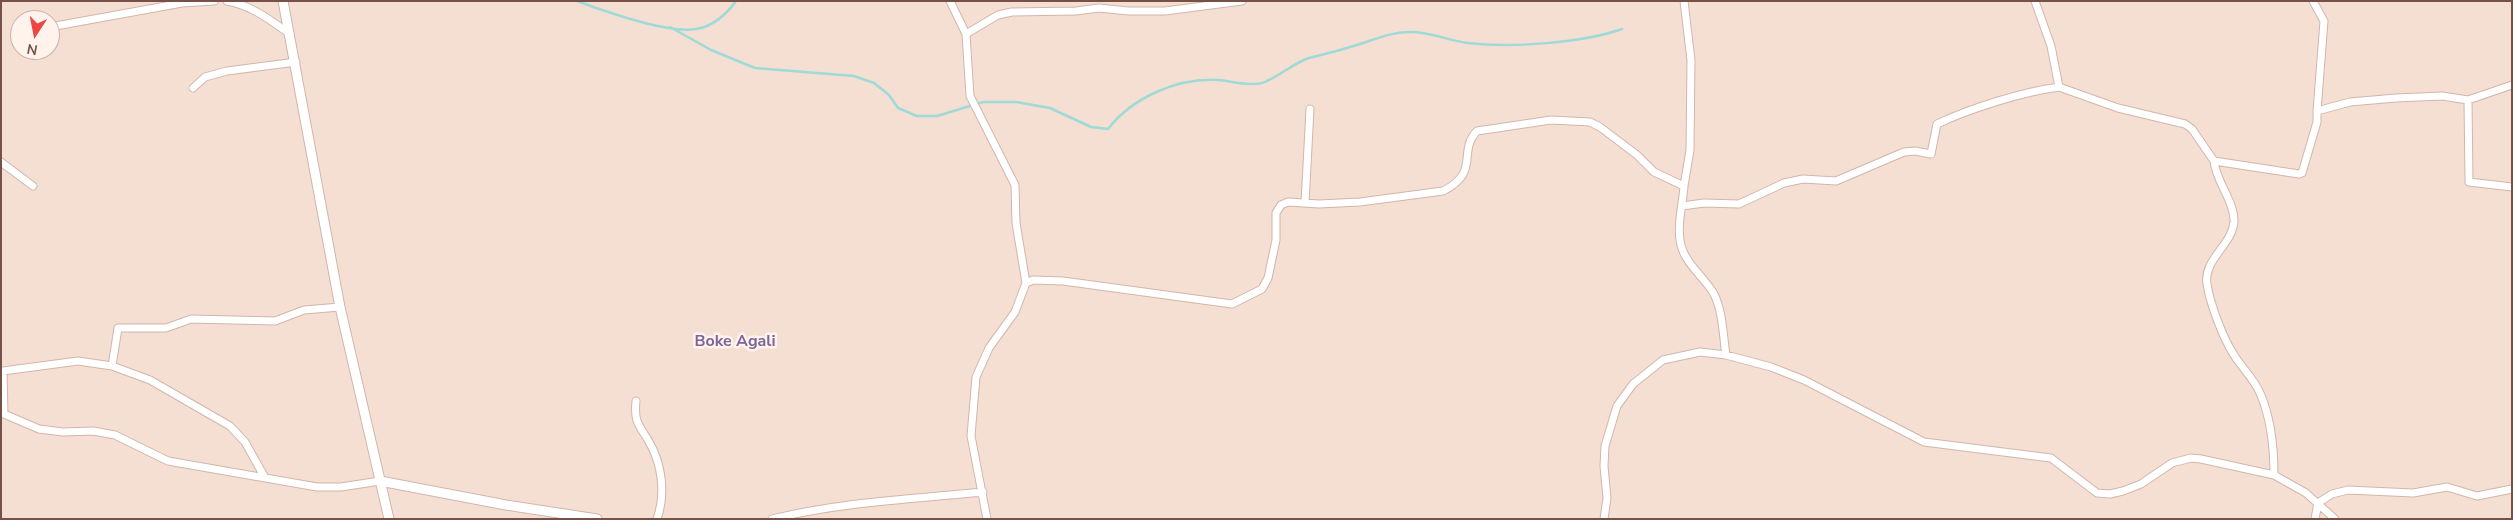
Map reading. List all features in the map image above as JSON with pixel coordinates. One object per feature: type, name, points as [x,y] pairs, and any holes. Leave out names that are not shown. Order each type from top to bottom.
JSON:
[{"type":"street","points":[[60,25],[182,3],[214,1]]},
{"type":"street","points":[[227,1],[240,3],[259,13],[290,34]]},
{"type":"street","points":[[283,1],[296,62],[340,307],[389,519]]},
{"type":"street","points":[[950,1],[966,34],[970,96],[1015,185],[1016,223],[1026,283],[1015,312],[989,348],[976,377],[971,436],[983,492],[986,519]]},
{"type":"street","points":[[966,34],[998,16],[1012,12],[1076,11],[1100,8],[1165,12],[1242,1]]},
{"type":"street","points":[[1684,1],[1691,60],[1690,150],[1678,228],[1683,253],[1714,295],[1720,312],[1726,355]]},
{"type":"street","points":[[2036,1],[2051,46],[2059,87]]},
{"type":"street","points":[[2214,162],[2260,170],[2300,174],[2308,157],[2317,112],[2324,21],[2313,1]]},
{"type":"street","points":[[192,88],[205,76],[227,71],[296,62]]},
{"type":"street","points":[[2317,112],[2350,102],[2396,98],[2442,96],[2468,100],[2512,85]]},
{"type":"street","points":[[1682,206],[1704,203],[1739,204],[1784,183],[1803,179],[1836,181],[1904,152],[1915,150],[1931,154],[1937,124],[1976,108],[2041,89],[2059,87],[2118,108],[2185,124],[2192,129],[2214,162],[2220,185],[2233,212],[2232,233],[2209,268],[2207,284],[2233,354],[2259,391],[2273,439],[2274,475]]},
{"type":"street","points":[[2468,100],[2469,182],[2512,187]]},
{"type":"street","points":[[1305,203],[1310,108]]},
{"type":"street","points":[[1026,283],[1033,280],[1057,281],[1232,304],[1262,289],[1268,278],[1276,240],[1276,213],[1281,205],[1288,202],[1360,202],[1443,191],[1454,186],[1466,170],[1469,143],[1477,131],[1551,120],[1590,122],[1600,127],[1637,155],[1654,172],[1684,186]]},
{"type":"street","points":[[1,162],[10,166],[33,186]]},
{"type":"street","points":[[112,366],[118,328],[166,328],[191,319],[275,321],[304,310],[340,307]]},
{"type":"street","points":[[1604,519],[1607,498],[1604,466],[1605,446],[1617,406],[1633,384],[1663,360],[1700,352],[1726,355],[1771,367],[1804,380],[1924,442],[2051,458],[2098,493],[2110,494],[2124,491],[2141,484],[2172,462],[2191,458],[2274,475],[2306,492],[2336,519]]},
{"type":"street","points":[[1,423],[2,371],[78,361],[112,366],[150,380],[230,426],[245,442],[264,476]]},
{"type":"street","points":[[636,401],[634,416],[653,449],[661,471],[657,519]]},
{"type":"street","points":[[2,414],[39,429],[63,432],[93,431],[115,435],[168,461],[231,473],[264,476],[317,487],[341,487],[380,481],[506,505],[597,519]]},
{"type":"street","points":[[2315,519],[2318,503],[2332,494],[2348,490],[2413,493],[2447,487],[2477,496],[2512,489]]},
{"type":"street","points":[[772,519],[806,510],[850,504],[883,503],[983,492]]},
{"type":"shaded area","points":[[1,1],[2512,1],[2512,519],[1,519]]},
{"type":"waterway","points":[[577,1],[636,21],[684,30],[708,26],[724,15],[736,1]]},
{"type":"waterway","points":[[670,27],[711,50],[755,68],[854,76],[874,83],[889,95],[898,108],[917,116],[937,116],[983,102],[1016,102],[1050,108],[1091,127],[1108,129],[1118,118],[1143,99],[1172,86],[1203,80],[1249,84],[1261,83],[1272,79],[1306,59],[1402,32],[1417,32],[1468,43],[1504,45],[1567,41],[1622,29]]},
{"type":"district","name":"Boke Agali","points":[[735,342]]}]
